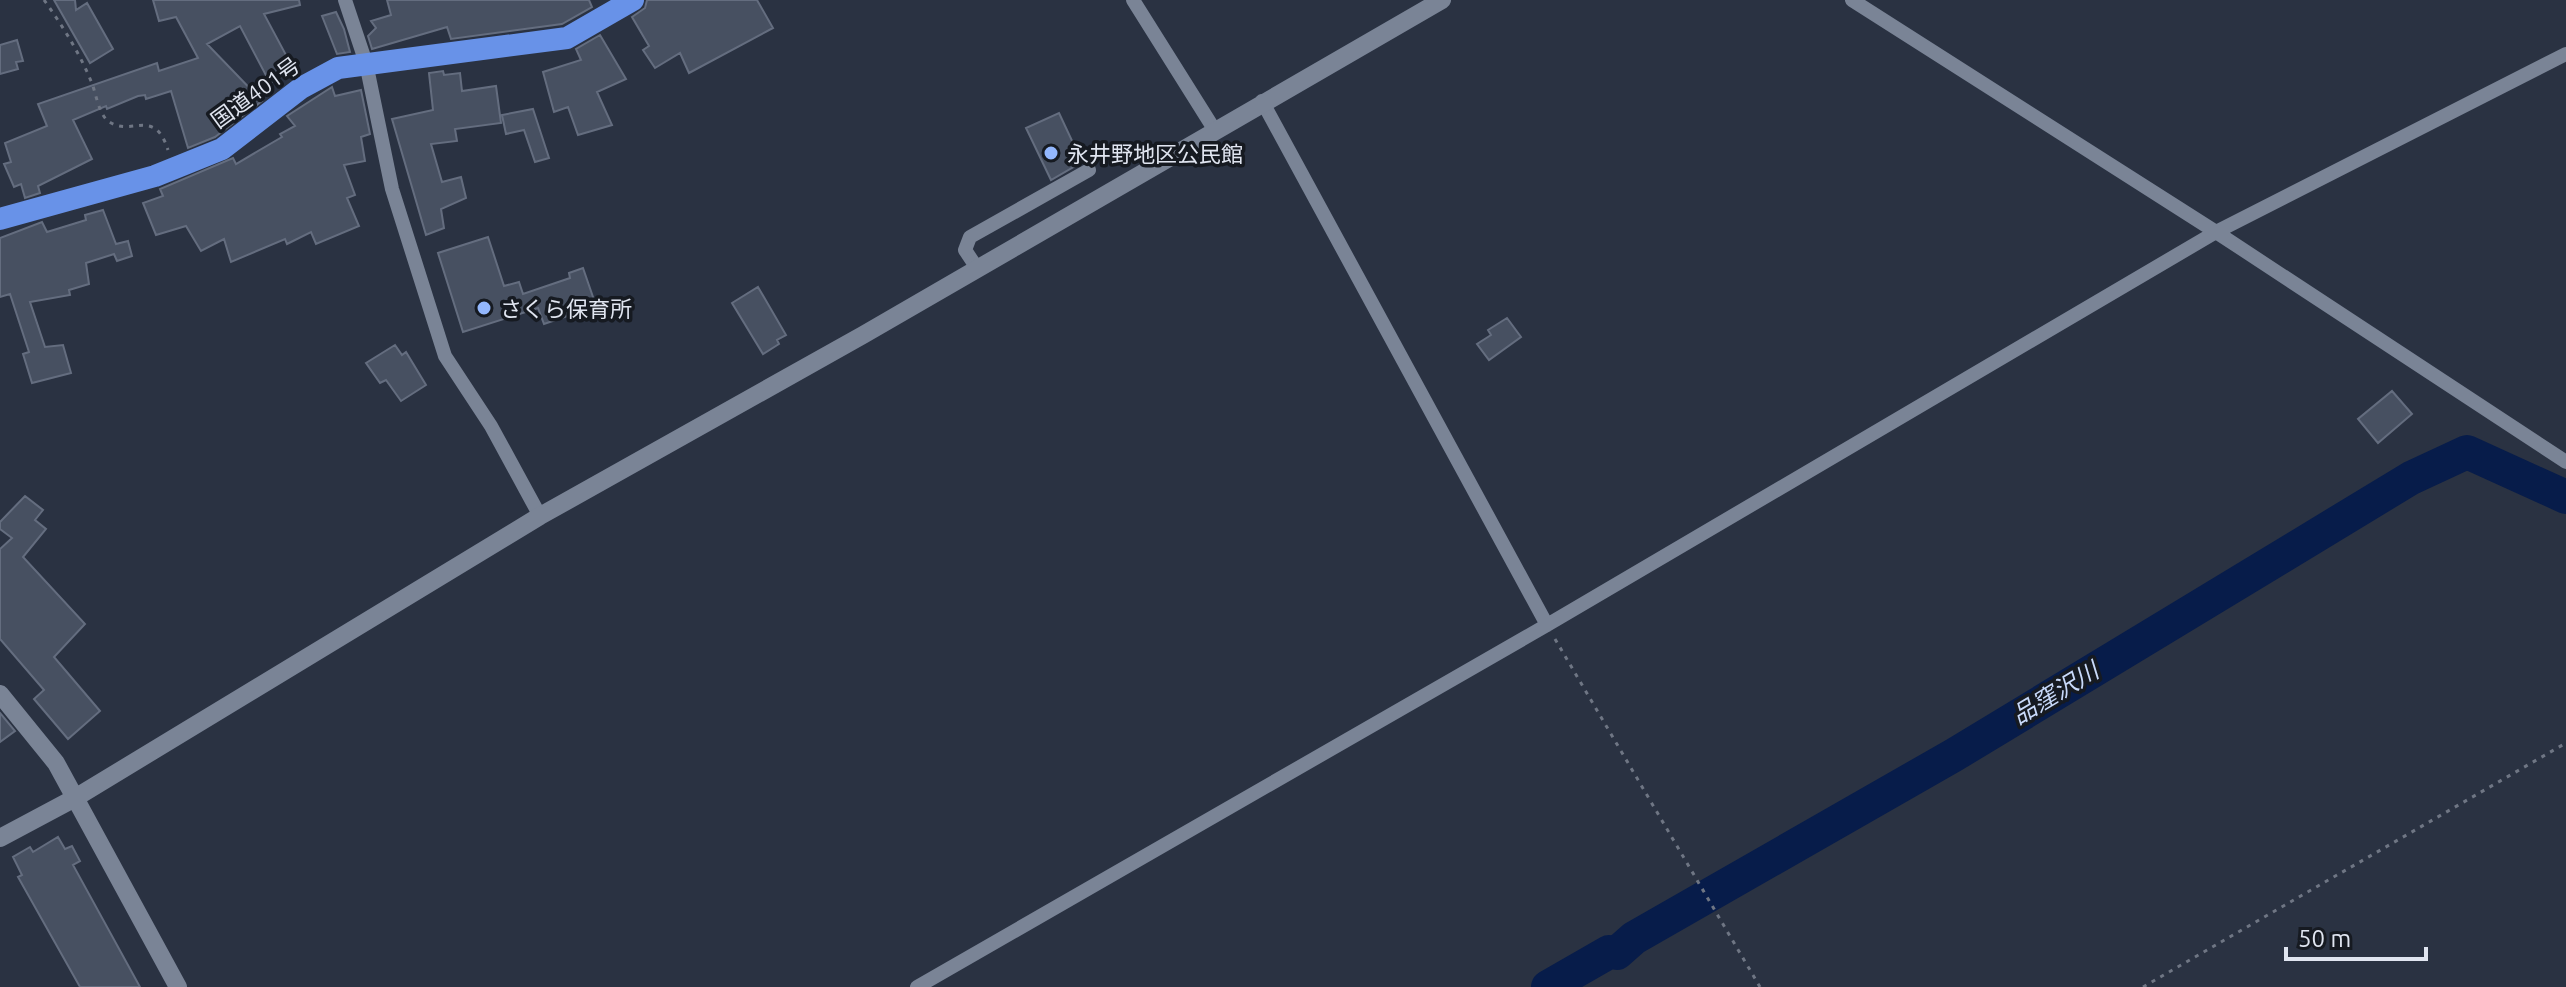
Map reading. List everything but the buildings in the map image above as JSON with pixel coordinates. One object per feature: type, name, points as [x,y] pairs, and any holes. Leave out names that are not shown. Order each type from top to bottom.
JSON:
[{"type":"highway","name":"国道401号","points":[[0,219],[174,169],[240,139],[276,106],[325,73],[366,63],[567,38],[633,0]]},
{"type":"street","points":[[345,0],[366,63],[392,189],[445,356],[491,426],[540,516]]},
{"type":"street","points":[[1133,0],[1214,129]]},
{"type":"street","points":[[0,838],[75,798],[540,516],[1442,0]]},
{"type":"street","points":[[1852,0],[2216,232],[2566,462]]},
{"type":"street","points":[[917,987],[1547,625],[2216,232],[2566,54]]},
{"type":"street","points":[[1262,101],[1547,625]]},
{"type":"street","points":[[977,268],[965,250],[970,237],[1089,170]]},
{"type":"street","points":[[0,694],[56,763],[178,987]]},
{"type":"path","points":[[44,0],[83,63],[105,118],[117,125],[146,124],[155,128],[167,145],[174,169]]},
{"type":"path","points":[[1547,625],[1760,987]]},
{"type":"path","points":[[2143,987],[2566,743]]},
{"type":"waterway","name":"品窪沢川","points":[[1548,987],[1609,952],[1617,953],[1634,938],[1954,755],[2411,478],[2467,452],[2566,497]]},
{"type":"place","name":"永井野地区公民館","points":[[1051,153]]},
{"type":"place","name":"さくら保育所","points":[[484,308]]}]
